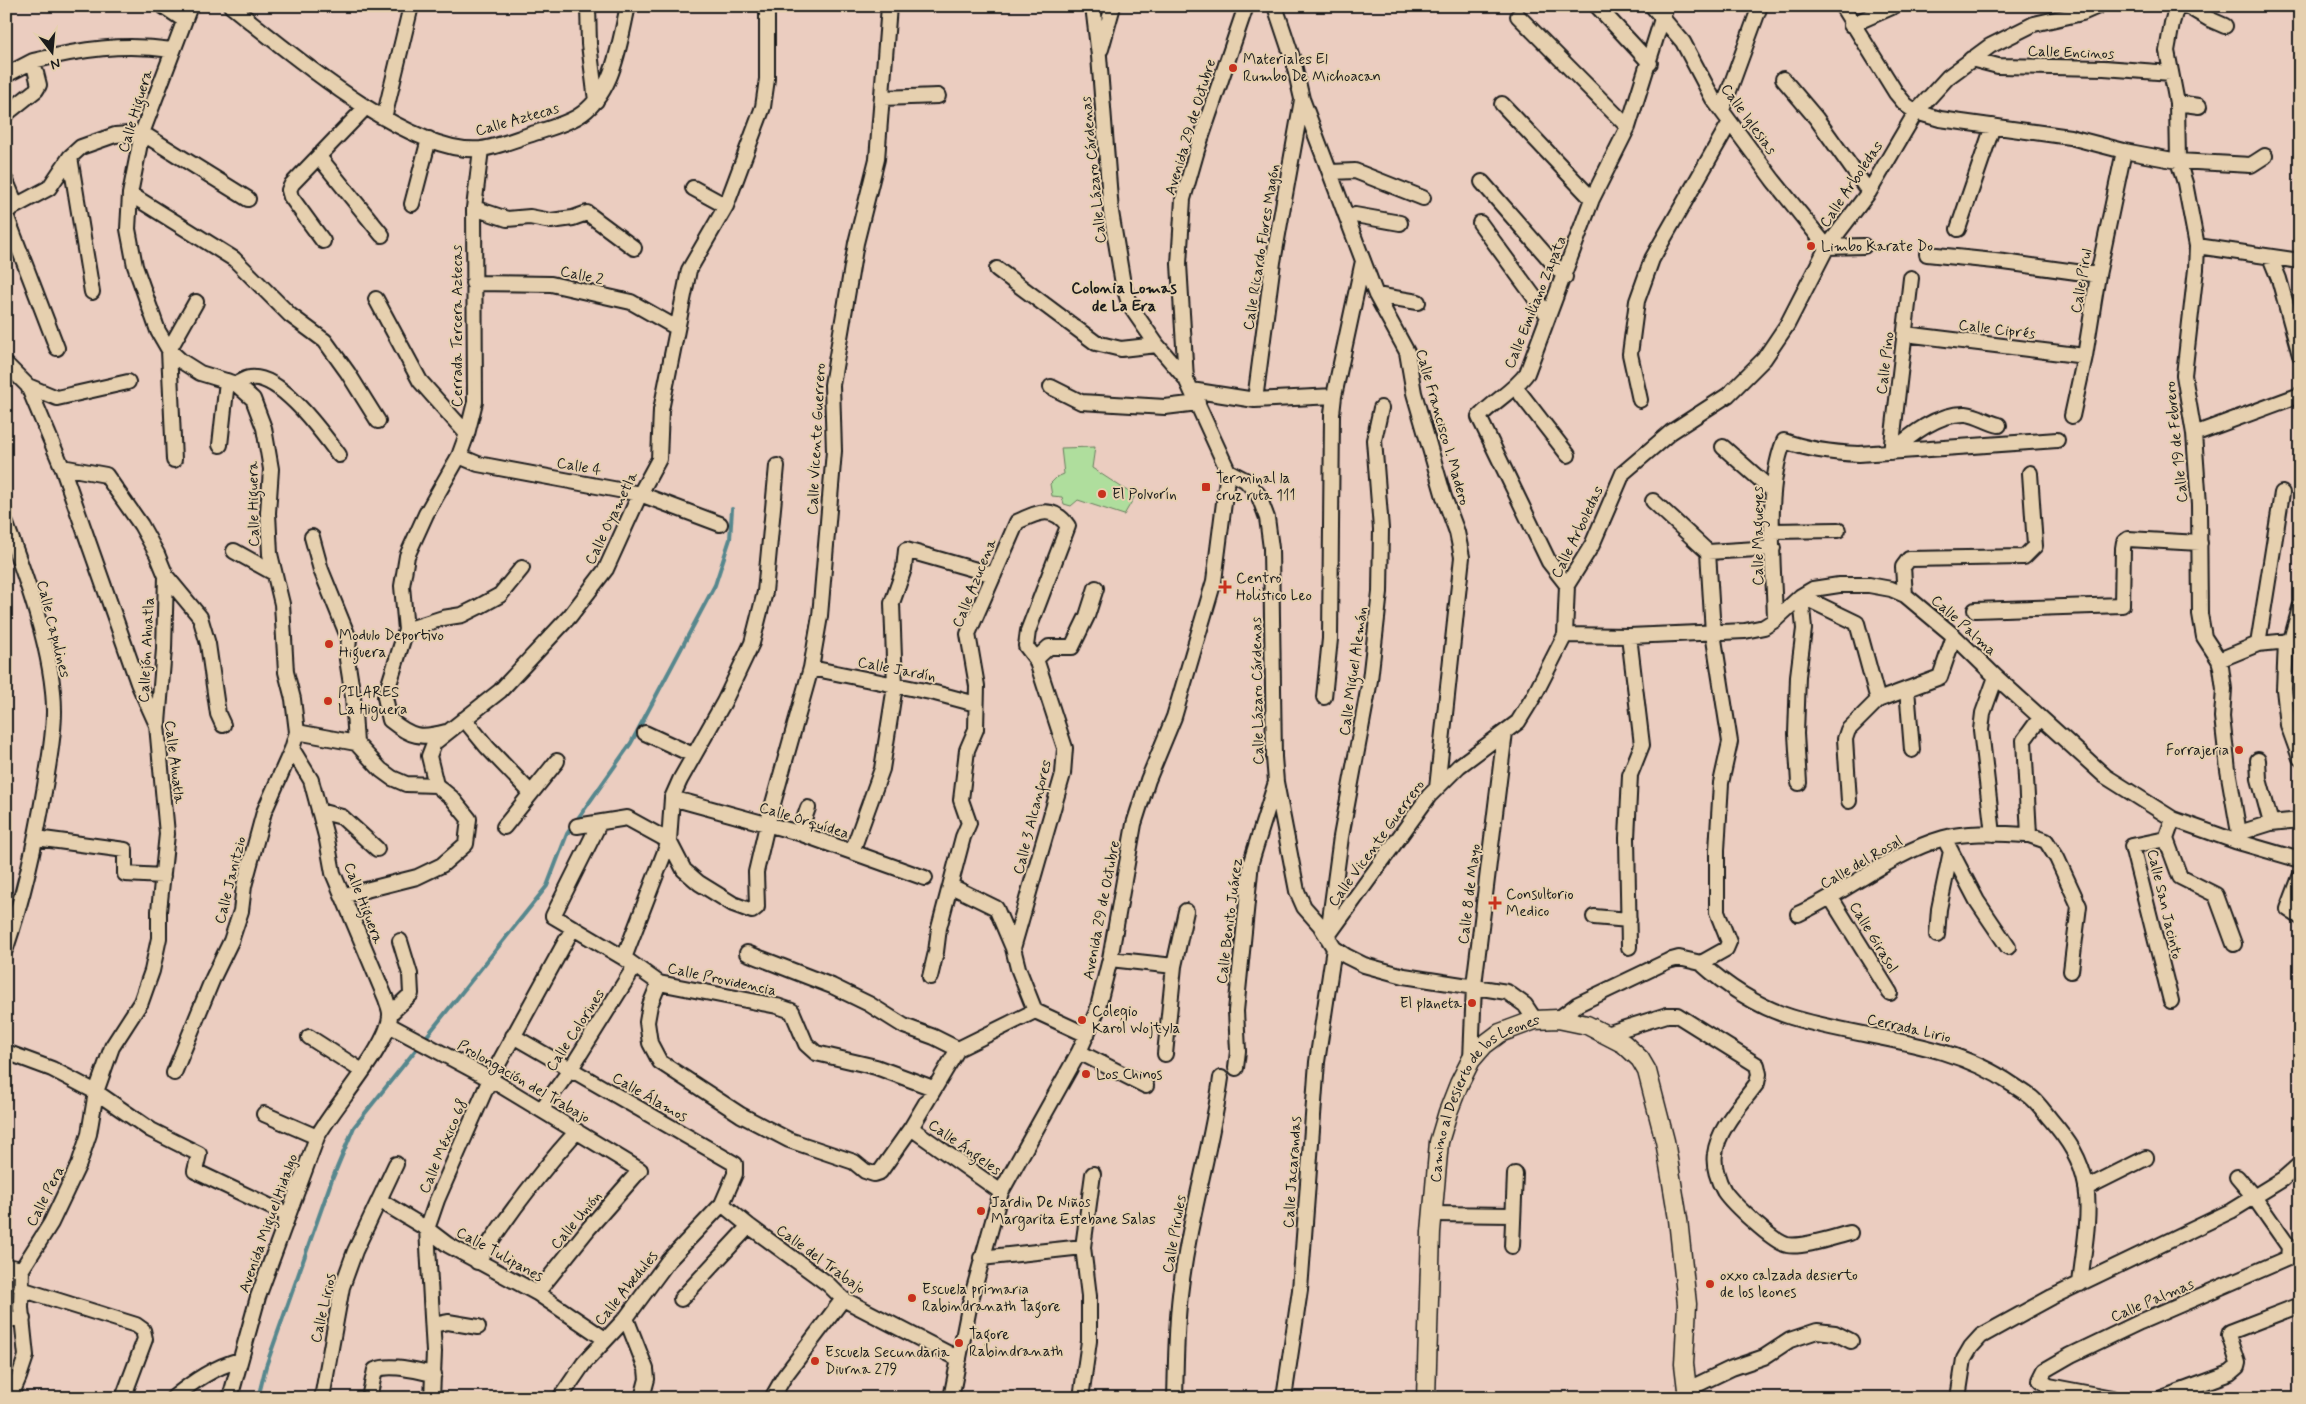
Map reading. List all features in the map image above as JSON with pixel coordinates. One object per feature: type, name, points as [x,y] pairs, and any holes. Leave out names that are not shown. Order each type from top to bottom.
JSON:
[{"type":"main road","name":"Camino al Desierto de los Leones","points":[[1426,1398],[1428,1294],[1439,1142],[1459,1084],[1472,1060],[1484,1045],[1500,1033],[1535,1020],[1558,1019],[1587,1025],[1606,1034],[1632,1050],[1647,1071],[1664,1141],[1678,1219],[1687,1304],[1684,1364],[1687,1394]]},
{"type":"street","points":[[163,6],[184,20]]},
{"type":"street","name":"Calle Higuera","points":[[190,6],[142,133],[130,194],[128,229],[135,266],[158,331],[169,350],[181,361],[200,373],[232,383],[253,399],[264,428],[271,469],[268,513],[270,554],[282,604],[286,672],[293,699],[297,732],[292,749],[311,780],[327,840],[333,873],[386,999],[389,1019]]},
{"type":"street","name":"Calle Aztecas","points":[[232,6],[303,64],[366,108],[429,139],[460,147],[481,149],[570,120],[596,101],[609,78],[628,6]]},
{"type":"street","points":[[384,118],[410,6]]},
{"type":"street","points":[[588,6],[589,44],[596,101]]},
{"type":"street","name":"Calle Oyametla","points":[[436,785],[429,756],[434,743],[500,691],[570,616],[606,569],[640,494],[659,459],[661,410],[689,270],[726,206],[763,107],[767,78],[767,6]]},
{"type":"street","name":"Calle Vicente Guerrero","points":[[668,841],[684,870],[699,883],[733,904],[752,911],[758,907],[756,872],[767,825],[811,668],[820,616],[834,451],[832,385],[856,243],[877,159],[889,6]]},
{"type":"street","name":"Calle Lázaro Cárdenas","points":[[1093,6],[1099,56],[1111,212],[1123,284],[1130,306],[1157,345],[1189,384],[1228,471],[1245,480],[1258,494],[1267,518],[1271,548],[1276,782],[1297,891],[1304,907],[1320,925],[1330,942],[1364,965],[1404,976],[1474,985],[1507,992],[1525,1005],[1535,1020]]},
{"type":"street","points":[[1099,56],[1113,6]]},
{"type":"street","name":"Avenida 29 de Octubre","points":[[1189,384],[1179,264],[1184,200],[1197,150],[1246,6]]},
{"type":"street","name":"Calle Francisco I. Madero","points":[[1275,6],[1293,60],[1302,99],[1363,261],[1376,295],[1407,352],[1414,393],[1444,497],[1457,532],[1462,557],[1437,788]]},
{"type":"street","points":[[1597,6],[1650,63]]},
{"type":"street","points":[[1722,110],[1760,6]]},
{"type":"street","points":[[1842,6],[1851,24],[1896,93],[1906,105],[1916,112],[1940,119],[2070,137],[2124,151],[2178,161],[2250,165],[2265,156]]},
{"type":"street","points":[[1851,24],[1894,6]]},
{"type":"street","name":"Calle Arboledas","points":[[1565,635],[1566,585],[1592,545],[1623,473],[1671,432],[1728,395],[1764,359],[1787,324],[1827,247],[1869,192],[1916,112],[1948,77],[1990,46],[2034,24],[2082,13],[2098,6]]},
{"type":"street","name":"Calle 19 de Febrero","points":[[2177,6],[2172,23],[2168,51],[2177,103],[2178,161],[2185,183],[2197,246],[2184,375],[2194,434],[2200,544],[2202,630],[2208,646],[2219,660],[2224,689],[2222,717],[2237,837]]},
{"type":"street","points":[[2187,6],[2209,20],[2225,26]]},
{"type":"street","name":"Calle Emiliano Zapata","points":[[1566,585],[1549,562],[1479,417],[1488,408],[1516,388],[1527,373],[1548,316],[1565,278],[1592,199],[1628,127],[1650,63],[1660,9]]},
{"type":"street","name":"Calle Iglesias","points":[[1660,9],[1683,42],[1697,72],[1730,122],[1773,180],[1827,247]]},
{"type":"street","points":[[1518,16],[1628,127]]},
{"type":"street","points":[[6,75],[33,61],[75,51],[124,46],[172,50]]},
{"type":"street","name":"Calle Encinos","points":[[1971,59],[1998,66],[2104,68],[2171,73]]},
{"type":"street","points":[[6,114],[36,90],[38,85],[33,61]]},
{"type":"street","points":[[1784,79],[1816,118],[1869,192]]},
{"type":"street","points":[[882,98],[938,96]]},
{"type":"street","name":"Calle Ricardo Flores Magón","points":[[1255,400],[1274,262],[1302,99]]},
{"type":"street","points":[[2177,103],[2199,106]]},
{"type":"street","points":[[1502,104],[1592,199]]},
{"type":"street","points":[[323,241],[291,197],[289,190],[292,184],[366,108]]},
{"type":"street","points":[[1640,400],[1630,354],[1637,301],[1652,259],[1730,122]]},
{"type":"street","points":[[1958,229],[1993,126]]},
{"type":"street","points":[[10,210],[49,188],[70,157],[81,147],[115,135],[142,133],[248,199]]},
{"type":"street","points":[[412,204],[429,139]]},
{"type":"street","name":"Cerrada Tercera Aztecas","points":[[449,732],[421,738],[404,731],[390,720],[385,697],[406,630],[402,586],[407,556],[426,514],[459,456],[475,402],[474,208],[481,149]]},
{"type":"street","name":"Calle Pirul","points":[[2072,416],[2085,356],[2098,275],[2124,151]]},
{"type":"street","points":[[70,157],[92,292]]},
{"type":"street","points":[[319,157],[382,235]]},
{"type":"street","points":[[1331,172],[1355,171],[1423,198]]},
{"type":"street","points":[[6,181],[10,210],[57,348]]},
{"type":"street","points":[[1482,182],[1565,278]]},
{"type":"street","points":[[693,188],[726,206]]},
{"type":"street","points":[[130,194],[234,259],[290,315],[325,341],[348,372],[378,421]]},
{"type":"street","points":[[474,208],[507,219],[530,217],[551,221],[573,218],[586,213],[634,248]]},
{"type":"street","points":[[1348,219],[1355,216],[1400,223]]},
{"type":"street","points":[[1480,224],[1548,316]]},
{"type":"street","points":[[1827,247],[1864,246]]},
{"type":"street","points":[[2197,246],[2300,261]]},
{"type":"street","points":[[1927,254],[2098,275]]},
{"type":"street","points":[[2270,257],[2279,279],[2300,355]]},
{"type":"street","points":[[1324,698],[1330,639],[1332,414],[1334,396],[1363,261]]},
{"type":"street","points":[[997,269],[1096,343],[1121,349],[1157,345]]},
{"type":"street","name":"Calle Pino","points":[[1890,452],[1911,278]]},
{"type":"street","name":"Calle 2","points":[[473,283],[551,284],[631,302],[677,328]]},
{"type":"street","points":[[1376,295],[1418,302]]},
{"type":"street","points":[[376,299],[420,380],[467,434]]},
{"type":"street","points":[[174,460],[169,350],[196,302]]},
{"type":"street","name":"Calle Ciprés","points":[[1905,334],[2085,356]]},
{"type":"street","name":"Calle Ahuatla","points":[[6,364],[28,386],[62,467],[132,665],[158,725],[167,834],[159,911],[159,938],[152,971],[141,1002],[112,1047],[96,1092]]},
{"type":"street","points":[[220,445],[232,383],[250,378],[262,379],[281,391],[310,416],[339,456]]},
{"type":"street","points":[[28,386],[57,398],[128,382]]},
{"type":"street","points":[[1189,384],[1255,400],[1334,396]]},
{"type":"street","points":[[1051,387],[1082,402],[1165,407],[1198,403]]},
{"type":"street","points":[[1516,388],[1568,455]]},
{"type":"street","points":[[2194,434],[2300,395]]},
{"type":"street","name":"Calle Miguel Alemán","points":[[1330,942],[1341,836],[1370,680],[1380,592],[1381,529],[1374,440],[1381,408]]},
{"type":"street","points":[[1890,452],[1917,430],[1947,417],[1966,414],[1999,425]]},
{"type":"street","name":"Calle Magueyes","points":[[1775,620],[1771,507],[1778,458],[1784,441],[1808,449],[1838,453],[1890,452],[2057,440]]},
{"type":"street","points":[[1722,446],[1773,490]]},
{"type":"street","name":"Calle 4","points":[[459,456],[478,464],[640,494],[720,524]]},
{"type":"street","points":[[629,962],[668,841],[672,798],[693,755],[724,702],[752,643],[766,592],[777,466]]},
{"type":"street","points":[[62,467],[106,474],[141,525],[157,554],[166,576],[200,616],[208,644],[218,714],[223,725]]},
{"type":"street","name":"Avenida 29 de Octubre","points":[[951,1398],[981,1258],[1001,1192],[1079,1052],[1097,1011],[1110,959],[1134,824],[1148,780],[1174,717],[1214,581],[1228,471]]},
{"type":"street","points":[[1905,595],[1903,567],[1909,559],[2024,558],[2035,546],[2030,473]]},
{"type":"street","points":[[2258,644],[2282,493]]},
{"type":"street","points":[[1558,1019],[1578,1004],[1668,961],[1679,958],[1701,962],[1726,949],[1729,942],[1717,912],[1717,850],[1721,783],[1730,742],[1713,633],[1708,552],[1653,501]]},
{"type":"street","name":"Calle Azucena","points":[[930,977],[939,928],[963,837],[969,823],[960,800],[967,750],[976,729],[977,686],[968,634],[1016,522],[1035,514],[1047,512],[1061,516],[1068,526]]},
{"type":"street","name":"Calle Capulines","points":[[6,524],[34,608],[50,668],[53,702],[50,753],[36,838],[22,900],[6,948]]},
{"type":"street","name":"Calle 3 Alcanfores","points":[[1013,948],[1063,774],[1065,748],[1036,659],[1026,646],[1028,631],[1068,526]]},
{"type":"street","points":[[1773,531],[1838,530]]},
{"type":"street","points":[[312,537],[321,570],[348,639],[347,659],[353,697],[356,743]]},
{"type":"street","points":[[1975,610],[2122,605],[2123,548],[2124,542],[2128,538],[2200,544]]},
{"type":"street","points":[[1708,552],[1773,548]]},
{"type":"street","points":[[852,852],[882,768],[895,686],[892,603],[904,569],[906,550],[994,575]]},
{"type":"street","points":[[234,551],[274,573]]},
{"type":"street","points":[[406,630],[443,618],[462,615],[500,595],[522,568]]},
{"type":"street","name":"Callejón Ahuatla","points":[[158,725],[164,649],[166,576]]},
{"type":"street","name":"Calle Palma","points":[[1565,635],[1629,636],[1745,631],[1764,627],[1775,620],[1801,596],[1813,589],[1854,584],[1891,589],[1905,595],[1954,636],[2040,718],[2105,776],[2173,819],[2237,837],[2300,860]]},
{"type":"street","points":[[1036,659],[1049,648],[1072,647],[1087,616],[1096,588]]},
{"type":"street","points":[[1801,596],[1857,623],[1878,700]]},
{"type":"street","points":[[1799,783],[1796,734],[1798,676],[1804,629],[1801,596]]},
{"type":"street","points":[[2300,608],[2292,640],[2284,689],[2288,724],[2300,758]]},
{"type":"street","name":"Calle Vicente Guerrero","points":[[1330,942],[1437,788],[1459,766],[1518,722],[1534,696],[1565,635]]},
{"type":"street","points":[[1629,636],[1642,745],[1630,775],[1627,838],[1629,947]]},
{"type":"street","points":[[1849,801],[1845,739],[1848,730],[1878,700],[1940,677],[1954,636]]},
{"type":"street","points":[[2219,660],[2258,644],[2292,640]]},
{"type":"street","name":"Calle Jardín","points":[[811,668],[935,693],[976,704]]},
{"type":"street","points":[[1993,834],[1981,730],[1983,713],[1996,677]]},
{"type":"street","points":[[1907,689],[1912,750]]},
{"type":"street","points":[[2040,718],[2024,740],[2029,836],[2046,841],[2058,858],[2079,906],[2071,971]]},
{"type":"street","points":[[464,719],[487,747],[531,793]]},
{"type":"street","points":[[297,732],[356,743],[375,764],[392,778],[406,784],[436,785],[452,798],[469,819],[466,844],[442,865],[417,877],[342,896]]},
{"type":"street","name":"Calle 8 de Mayo","points":[[1472,1060],[1474,985],[1506,732]]},
{"type":"street","points":[[645,733],[693,755]]},
{"type":"street","name":"Calle Janitzio","points":[[174,1073],[213,978],[231,942],[241,911],[244,886],[264,812],[292,749]]},
{"type":"street","points":[[2258,760],[2259,779],[2271,823]]},
{"type":"street","points":[[504,827],[557,761]]},
{"type":"street","name":"Calle Benito Juárez","points":[[1236,1068],[1238,1051],[1236,1011],[1252,862],[1276,782]]},
{"type":"street","name":"Calle Orquídea","points":[[672,798],[799,833],[925,878]]},
{"type":"street","points":[[799,833],[808,808]]},
{"type":"street","points":[[319,811],[342,817],[377,849]]},
{"type":"street","points":[[577,826],[599,824],[627,818],[668,841]]},
{"type":"street","points":[[2173,819],[2166,839],[2180,878],[2216,895],[2234,944]]},
{"type":"street","points":[[2237,837],[2271,823],[2300,820]]},
{"type":"street","name":"Calle Providencia","points":[[599,824],[553,916],[629,962],[659,983],[777,1006],[792,1011],[806,1044],[816,1053],[876,1067],[933,1088]]},
{"type":"street","name":"Calle del Rosal","points":[[1798,914],[1832,898],[1904,854],[1944,838],[1993,834],[2029,836]]},
{"type":"street","points":[[36,838],[125,850],[125,874],[164,876]]},
{"type":"street","points":[[1944,838],[1977,901],[2008,946]]},
{"type":"street","name":"Calle San Jacinto","points":[[2166,839],[2132,846],[2171,1001]]},
{"type":"street","points":[[1937,935],[1939,909],[1951,851]]},
{"type":"street","points":[[2300,877],[2288,909],[2300,917]]},
{"type":"street","points":[[951,886],[996,908],[1013,948],[1018,968],[1035,1011],[1087,1035]]},
{"type":"street","name":"Calle Girasol","points":[[1832,898],[1890,993]]},
{"type":"street","points":[[1165,1054],[1174,966],[1186,911]]},
{"type":"street","points":[[1594,917],[1629,920]]},
{"type":"street","name":"Calle México 68","points":[[432,1398],[434,1374],[427,1229],[437,1200],[490,1079],[573,928]]},
{"type":"street","points":[[309,1037],[362,1070],[389,1019],[411,994],[410,974],[400,941]]},
{"type":"street","name":"Calle Jacarandas","points":[[1284,1398],[1300,1290],[1318,1062],[1330,942]]},
{"type":"street","points":[[747,953],[832,986],[869,1004],[904,1026],[934,1037],[958,1049]]},
{"type":"street","points":[[1110,959],[1174,966]]},
{"type":"street","name":"Calle Colorines","points":[[541,1110],[570,1070],[629,962]]},
{"type":"street","name":"Cerrada Lirio","points":[[1701,962],[1717,978],[1790,1017],[1922,1045],[1954,1054],[1998,1074],[2031,1097],[2069,1141],[2081,1163],[2086,1188],[2086,1219],[2080,1284]]},
{"type":"street","points":[[659,983],[650,1005],[647,1022],[650,1043],[660,1062],[741,1115],[789,1140],[854,1162],[865,1171],[874,1174],[880,1172],[911,1128],[933,1088],[958,1049],[1035,1011]]},
{"type":"street","points":[[1606,1034],[1667,1015],[1677,1016],[1757,1065],[1759,1074],[1757,1083],[1722,1131],[1714,1154],[1715,1164],[1724,1192],[1768,1234],[1788,1245],[1813,1242],[1850,1233]]},
{"type":"street","name":"Prolongación del Trabajo","points":[[389,1019],[411,1037],[490,1079],[640,1170]]},
{"type":"street","name":"Calle Álamos","points":[[513,1036],[735,1164],[735,1174],[722,1204]]},
{"type":"street","points":[[6,1052],[52,1069],[96,1092],[151,1130],[199,1154],[195,1171],[288,1216]]},
{"type":"street","points":[[1079,1052],[1146,1086]]},
{"type":"street","name":"Avenida Miguel Hidalgo","points":[[230,1398],[258,1297],[317,1137],[325,1122],[362,1070]]},
{"type":"street","name":"Calle Pirules","points":[[1175,1398],[1179,1296],[1200,1182],[1216,1117],[1221,1078]]},
{"type":"street","name":"Calle Pera","points":[[10,1398],[20,1377],[26,1356],[21,1289],[22,1269],[51,1223],[79,1164],[89,1134],[96,1092]]},
{"type":"street","points":[[264,1114],[317,1137]]},
{"type":"street","name":"Calle Ángeles","points":[[911,1128],[1001,1192]]},
{"type":"street","points":[[477,1262],[527,1191],[577,1131]]},
{"type":"street","points":[[2086,1188],[2146,1158]]},
{"type":"street","points":[[378,1200],[396,1164]]},
{"type":"street","points":[[1958,1398],[1964,1359],[1980,1336],[2052,1296],[2206,1224],[2283,1179],[2300,1164]]},
{"type":"street","name":"Calle Unión","points":[[537,1293],[589,1228],[640,1170]]},
{"type":"street","points":[[1081,1398],[1090,1341],[1089,1296],[1083,1247],[1093,1174]]},
{"type":"street","points":[[1512,1246],[1515,1174]]},
{"type":"street","name":"Calle Palmas","points":[[2112,1398],[2049,1386],[2040,1380],[2045,1370],[2070,1355],[2140,1322],[2288,1258],[2289,1247],[2254,1197],[2237,1177]]},
{"type":"street","name":"Calle Tulipanes","points":[[378,1200],[477,1262],[537,1293],[605,1340]]},
{"type":"street","name":"Calle Lirios","points":[[322,1398],[342,1287],[378,1200]]},
{"type":"street","name":"Calle del Trabajo","points":[[722,1204],[748,1226],[822,1279],[843,1299],[959,1359]]},
{"type":"street","name":"Calle Abedules","points":[[560,1398],[584,1363],[626,1318],[668,1262],[722,1204]]},
{"type":"street","points":[[1433,1214],[1512,1215]]},
{"type":"street","points":[[681,1298],[748,1226]]},
{"type":"street","points":[[981,1258],[1083,1247]]},
{"type":"street","points":[[6,1266],[22,1269]]},
{"type":"street","points":[[21,1289],[136,1325],[143,1330],[145,1339],[123,1398]]},
{"type":"street","points":[[772,1398],[784,1377],[843,1299]]},
{"type":"street","points":[[2162,1398],[2230,1373],[2237,1367],[2238,1363],[2229,1335],[2230,1332],[2300,1305]]},
{"type":"street","points":[[626,1318],[646,1369],[647,1378],[642,1398]]},
{"type":"street","points":[[6,1319],[23,1319]]},
{"type":"street","points":[[432,1325],[448,1322],[478,1327]]},
{"type":"street","points":[[1687,1394],[1732,1368],[1764,1356],[1790,1340],[1817,1331],[1835,1333],[1851,1341]]},
{"type":"street","points":[[173,1398],[195,1380],[226,1364],[240,1360]]},
{"type":"street","points":[[369,1398],[376,1370],[380,1368],[434,1374]]},
{"type":"green space","name":"El Polvorín","points":[[1095,447],[1092,468],[1135,496],[1124,515],[1078,500],[1071,506],[1064,504],[1062,497],[1052,496],[1050,484],[1057,477],[1064,474],[1061,448]]},
{"type":"waterway","points":[[258,1398],[266,1366],[331,1182],[354,1127],[547,886],[567,834],[631,743],[715,585],[730,539],[732,509]]},
{"type":"place","name":"Materiales El Rumbo De Michoacan","points":[[1233,68]]},
{"type":"place","name":"Limbo Karate Do","points":[[1811,246]]},
{"type":"place","name":"Terminal la cruz ruta 111","points":[[1206,487]]},
{"type":"place","name":"El Polvorín","points":[[1102,494]]},
{"type":"place","name":"Centro Holistico Leo","points":[[1225,587]]},
{"type":"place","name":"Modulo Deportivo Higuera","points":[[329,644]]},
{"type":"place","name":"PILARES La Higuera","points":[[328,701]]},
{"type":"place","name":"Forrajeria","points":[[2239,750]]},
{"type":"place","name":"Consultorio Medico","points":[[1495,903]]},
{"type":"place","name":"El planeta","points":[[1472,1003]]},
{"type":"place","name":"Colegio Karol Wojtyla","points":[[1082,1020]]},
{"type":"place","name":"Los Chinos","points":[[1086,1074]]},
{"type":"place","name":"Jardin De Niños Margarita Estebane Salas","points":[[981,1211]]},
{"type":"place","name":"oxxo calzada desierto de los leones","points":[[1710,1284]]},
{"type":"place","name":"Escuela primaria Rabindranath Tagore","points":[[912,1298]]},
{"type":"place","name":"Tagore Rabindranath","points":[[959,1343]]},
{"type":"place","name":"Escuela Secundaria Diurna 279","points":[[815,1361]]},
{"type":"district","name":"Colonia Lomas de La Era","points":[[1124,296]]}]
